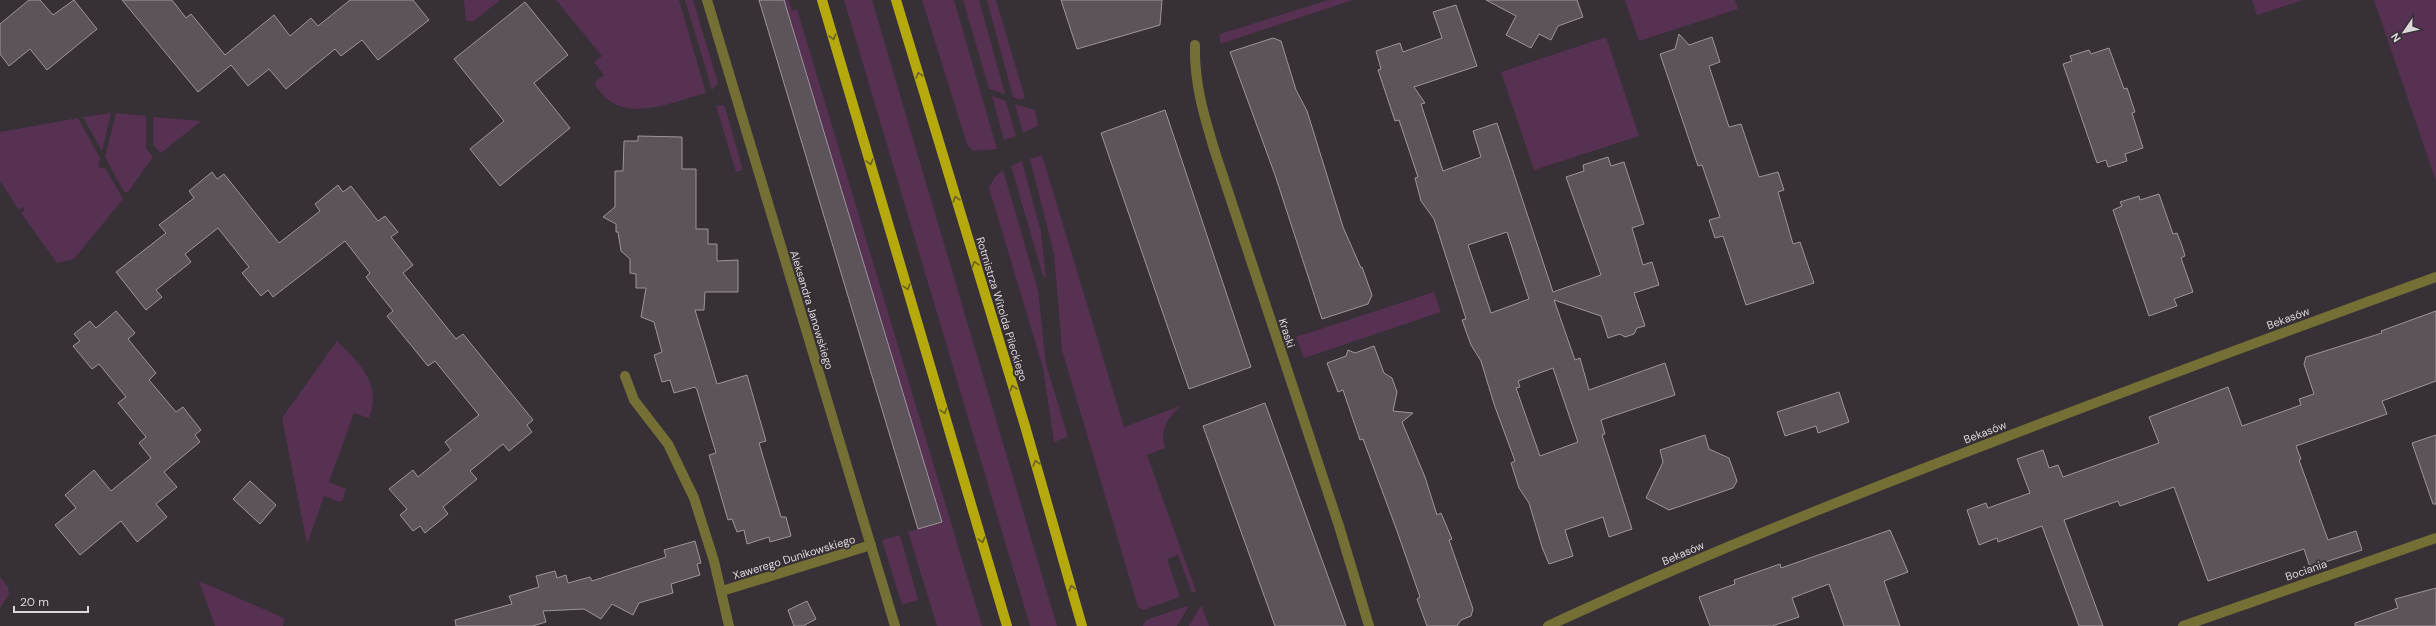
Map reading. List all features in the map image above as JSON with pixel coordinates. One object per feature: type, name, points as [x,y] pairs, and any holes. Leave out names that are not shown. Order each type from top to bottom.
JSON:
[{"type":"main road","points":[[822,0],[1007,626]]},
{"type":"main road","name":"Rotmistrza Witolda Pileckiego","points":[[896,0],[1027,433],[1082,626]]},
{"type":"street","name":"Aleksandra Janowskiego","points":[[707,0],[895,626]]},
{"type":"street","name":"Kraski","points":[[1195,45],[1195,77],[1198,94],[1214,152],[1340,526],[1369,626]]},
{"type":"street","name":"Bekasów","points":[[1548,626],[1610,597],[1838,501],[2138,386],[2436,277]]},
{"type":"street","name":"Xawerego Dunikowskiego","points":[[625,376],[634,400],[668,444],[694,498],[722,591],[871,546]]},
{"type":"street","name":"Bociania","points":[[2183,626],[2436,538]]},
{"type":"street","points":[[722,591],[729,626]]},
{"type":"shaded area","points":[[464,0],[500,0],[474,21],[466,21]]},
{"type":"shaded area","points":[[556,0],[679,0],[706,93],[647,108],[635,109],[613,103],[602,94],[594,83],[604,75],[594,62],[602,56]]},
{"type":"shaded area","points":[[685,0],[693,0],[718,83],[712,90]]},
{"type":"shaded area","points":[[784,0],[789,0],[792,11],[797,9],[982,626],[937,626],[908,532],[942,522]]},
{"type":"shaded area","points":[[844,0],[872,0],[1057,626],[1030,626]]},
{"type":"shaded area","points":[[922,0],[954,0],[997,149],[973,151],[967,144]]},
{"type":"shaded area","points":[[963,0],[979,0],[1005,94],[989,89]]},
{"type":"shaded area","points":[[987,0],[996,0],[1025,98],[1021,100],[1013,97]]},
{"type":"shaded area","points":[[1328,0],[1353,0],[1220,44],[1220,34]]},
{"type":"shaded area","points":[[1625,0],[1735,0],[1738,9],[1639,41]]},
{"type":"shaded area","points":[[2252,0],[2303,0],[2257,15]]},
{"type":"shaded area","points":[[2374,0],[2436,0],[2436,181]]},
{"type":"shaded area","points":[[1606,37],[1639,136],[1534,170],[1501,72]]},
{"type":"shaded area","points":[[992,96],[1006,101],[1016,136],[1004,140]]},
{"type":"shaded area","points":[[1015,104],[1035,110],[1038,126],[1023,133]]},
{"type":"shaded area","points":[[723,105],[725,107],[743,170],[736,172],[716,106]]},
{"type":"shaded area","points":[[111,113],[102,151],[83,117]]},
{"type":"shaded area","points":[[116,113],[146,116],[146,148],[153,157],[128,192],[124,192],[105,157]]},
{"type":"shaded area","points":[[153,117],[201,121],[161,153],[153,145]]},
{"type":"shaded area","points":[[78,118],[100,158],[98,164],[100,168],[105,168],[123,199],[74,259],[57,263],[21,213],[25,210],[23,207],[19,210],[0,181],[0,132]]},
{"type":"shaded area","points":[[1042,155],[1124,427],[1180,406],[1171,415],[1164,430],[1163,435],[1165,448],[1147,455],[1196,591],[1192,593],[1178,555],[1167,559],[1180,597],[1143,610],[1138,607],[1062,350],[1054,254],[1030,159]]},
{"type":"shaded area","points":[[1022,161],[1041,232],[1046,278],[1043,276],[1011,166]]},
{"type":"shaded area","points":[[1003,170],[1038,290],[1046,364],[1068,437],[1054,442],[1043,368],[989,188],[994,178]]},
{"type":"shaded area","points":[[1434,292],[1441,312],[1304,358],[1296,337]]},
{"type":"shaded area","points":[[337,341],[361,366],[371,384],[373,394],[372,406],[369,418],[354,413],[329,482],[346,489],[343,500],[339,502],[324,496],[307,544],[282,418]]},
{"type":"shaded area","points":[[900,535],[918,600],[902,605],[882,540]]},
{"type":"shaded area","points":[[0,577],[8,587],[9,594],[0,608]]},
{"type":"shaded area","points":[[199,581],[284,618],[283,626],[215,626]]},
{"type":"shaded area","points":[[1187,606],[1188,608],[1177,626],[1143,626],[1146,620]]},
{"type":"shaded area","points":[[1200,607],[1202,607],[1209,626],[1189,626]]},
{"type":"building","points":[[29,0],[40,0],[53,15],[74,0],[97,29],[47,70],[30,49],[9,66],[0,54],[0,24]]},
{"type":"building","points":[[122,0],[172,0],[186,18],[191,14],[225,55],[274,15],[290,36],[311,18],[318,26],[350,0],[413,0],[429,20],[378,60],[362,40],[341,56],[335,49],[286,89],[269,69],[248,86],[231,65],[198,92]]},
{"type":"building","points":[[759,0],[784,0],[942,522],[918,529]]},
{"type":"building","points":[[1061,0],[1162,0],[1160,25],[1077,49]]},
{"type":"building","points":[[1486,0],[1577,0],[1583,17],[1558,26],[1551,40],[1539,34],[1531,48],[1506,35],[1516,16]]},
{"type":"building","points":[[525,2],[568,55],[534,83],[570,128],[500,186],[470,149],[504,121],[454,59]]},
{"type":"building","points":[[1456,5],[1477,66],[1414,87],[1425,103],[1421,104],[1443,171],[1481,157],[1473,131],[1497,123],[1553,292],[1601,275],[1566,177],[1584,171],[1583,165],[1608,157],[1611,166],[1624,162],[1644,224],[1632,228],[1643,265],[1652,262],[1659,285],[1634,293],[1645,326],[1637,328],[1634,334],[1625,337],[1620,334],[1608,338],[1601,316],[1554,300],[1575,360],[1580,358],[1589,390],[1665,363],[1675,395],[1601,420],[1605,434],[1602,435],[1632,529],[1609,537],[1603,517],[1565,530],[1573,556],[1549,564],[1542,547],[1529,503],[1519,488],[1511,463],[1515,461],[1494,404],[1481,361],[1471,345],[1462,320],[1466,319],[1434,219],[1421,201],[1415,178],[1418,177],[1399,120],[1395,121],[1378,70],[1381,69],[1376,51],[1400,43],[1403,52],[1442,38],[1433,12]],"holes":[[[1507,232],[1529,299],[1491,313],[1468,245]],[[1553,368],[1578,442],[1540,456],[1516,388],[1520,387],[1518,381]]]},
{"type":"building","points":[[1679,34],[1689,45],[1712,37],[1720,62],[1709,66],[1729,127],[1741,124],[1759,177],[1778,172],[1784,190],[1778,192],[1793,244],[1800,242],[1814,283],[1746,305],[1723,236],[1715,238],[1709,220],[1720,217],[1702,165],[1698,166],[1660,54],[1675,49]]},
{"type":"building","points":[[1273,38],[1281,41],[1296,90],[1307,111],[1343,227],[1361,268],[1362,267],[1372,295],[1368,304],[1322,319],[1275,175],[1230,52]]},
{"type":"building","points":[[2109,48],[2124,89],[2127,88],[2135,112],[2132,113],[2143,148],[2125,154],[2127,161],[2108,167],[2106,160],[2097,163],[2063,64],[2072,61],[2070,56],[2089,50],[2091,54]]},
{"type":"building","points":[[1165,110],[1251,367],[1189,389],[1101,133]]},
{"type":"building","points":[[638,136],[682,137],[682,169],[696,169],[696,229],[708,229],[708,244],[717,244],[717,261],[738,260],[738,292],[705,292],[704,310],[695,310],[717,384],[747,375],[766,441],[759,443],[781,517],[786,517],[791,536],[770,542],[769,537],[747,544],[744,530],[737,532],[732,519],[728,520],[709,455],[716,453],[697,390],[695,387],[674,393],[670,380],[662,382],[654,355],[662,352],[654,322],[641,317],[646,288],[636,288],[636,274],[630,273],[630,259],[621,251],[618,232],[616,232],[616,224],[603,217],[615,207],[615,171],[623,171],[624,141],[638,141]]},
{"type":"building","points":[[212,172],[217,179],[224,174],[279,243],[320,211],[315,204],[338,185],[343,192],[351,186],[378,221],[385,216],[398,232],[391,237],[413,265],[403,273],[456,339],[463,334],[533,420],[527,425],[532,432],[509,451],[503,444],[470,471],[477,479],[443,507],[448,514],[425,533],[420,526],[413,531],[400,515],[407,509],[389,489],[413,470],[418,477],[451,450],[445,442],[479,415],[435,361],[428,366],[387,316],[393,311],[366,277],[370,273],[345,241],[273,297],[268,290],[261,296],[242,273],[249,267],[218,228],[185,254],[191,262],[156,290],[162,297],[146,310],[116,272],[166,233],[159,225],[194,198],[189,191]]},
{"type":"building","points":[[2159,194],[2173,234],[2177,233],[2182,246],[2185,256],[2181,258],[2193,292],[2174,299],[2177,306],[2149,316],[2113,210],[2122,206],[2120,202],[2139,196],[2140,200]]},
{"type":"building","points":[[116,311],[135,333],[128,339],[156,373],[149,380],[176,412],[183,407],[201,430],[195,435],[200,442],[164,472],[177,487],[156,504],[167,517],[137,542],[121,521],[80,555],[55,525],[76,508],[65,495],[94,470],[111,491],[151,458],[139,443],[146,437],[118,403],[126,397],[99,364],[92,369],[73,346],[80,341],[74,334],[90,321],[96,328]]},
{"type":"building","points":[[2436,311],[2436,381],[2382,401],[2387,414],[2296,446],[2301,459],[2299,460],[2328,540],[2356,531],[2362,550],[2310,567],[2304,549],[2208,581],[2174,487],[2120,506],[2118,501],[2064,520],[2103,626],[2079,626],[2042,526],[1998,542],[1997,538],[1979,545],[1967,510],[1986,503],[1988,508],[2030,493],[2017,459],[2043,450],[2049,468],[2058,465],[2063,477],[2159,443],[2149,417],[2228,387],[2242,426],[2301,405],[2299,399],[2314,394],[2304,364],[2306,357],[2382,333],[2381,331]]},
{"type":"building","points":[[1374,346],[1384,373],[1392,378],[1397,392],[1393,411],[1413,413],[1402,422],[1425,477],[1437,515],[1441,513],[1452,539],[1449,540],[1473,609],[1471,616],[1461,620],[1457,626],[1427,626],[1417,599],[1420,597],[1363,439],[1360,440],[1343,390],[1338,392],[1327,363],[1346,356],[1348,350],[1355,353]]},
{"type":"building","points":[[1839,392],[1849,422],[1818,433],[1816,426],[1785,436],[1777,412]]},
{"type":"building","points":[[1265,403],[1346,626],[1275,626],[1203,426]]},
{"type":"building","points":[[1705,435],[1709,449],[1729,458],[1737,481],[1733,488],[1669,510],[1646,498],[1663,462],[1660,450]]},
{"type":"building","points":[[2436,435],[2436,504],[2433,504],[2412,443]]},
{"type":"building","points":[[250,481],[276,505],[260,524],[233,499]]},
{"type":"building","points":[[1890,530],[1908,572],[1884,581],[1900,626],[1844,626],[1829,584],[1792,598],[1799,617],[1772,626],[1710,626],[1699,597],[1735,584],[1734,580],[1780,564],[1781,568]]},
{"type":"building","points":[[695,541],[701,563],[697,564],[700,575],[671,584],[673,593],[639,603],[633,615],[612,604],[601,619],[584,609],[543,611],[546,622],[532,626],[456,626],[455,620],[512,604],[509,596],[539,587],[536,576],[555,571],[557,578],[566,575],[568,583],[590,577],[592,581],[666,557],[664,550]]},
{"type":"building","points":[[2436,588],[2436,626],[2355,626],[2355,623],[2398,608],[2395,599]]},
{"type":"building","points":[[807,601],[816,619],[803,626],[794,626],[788,610]]}]
